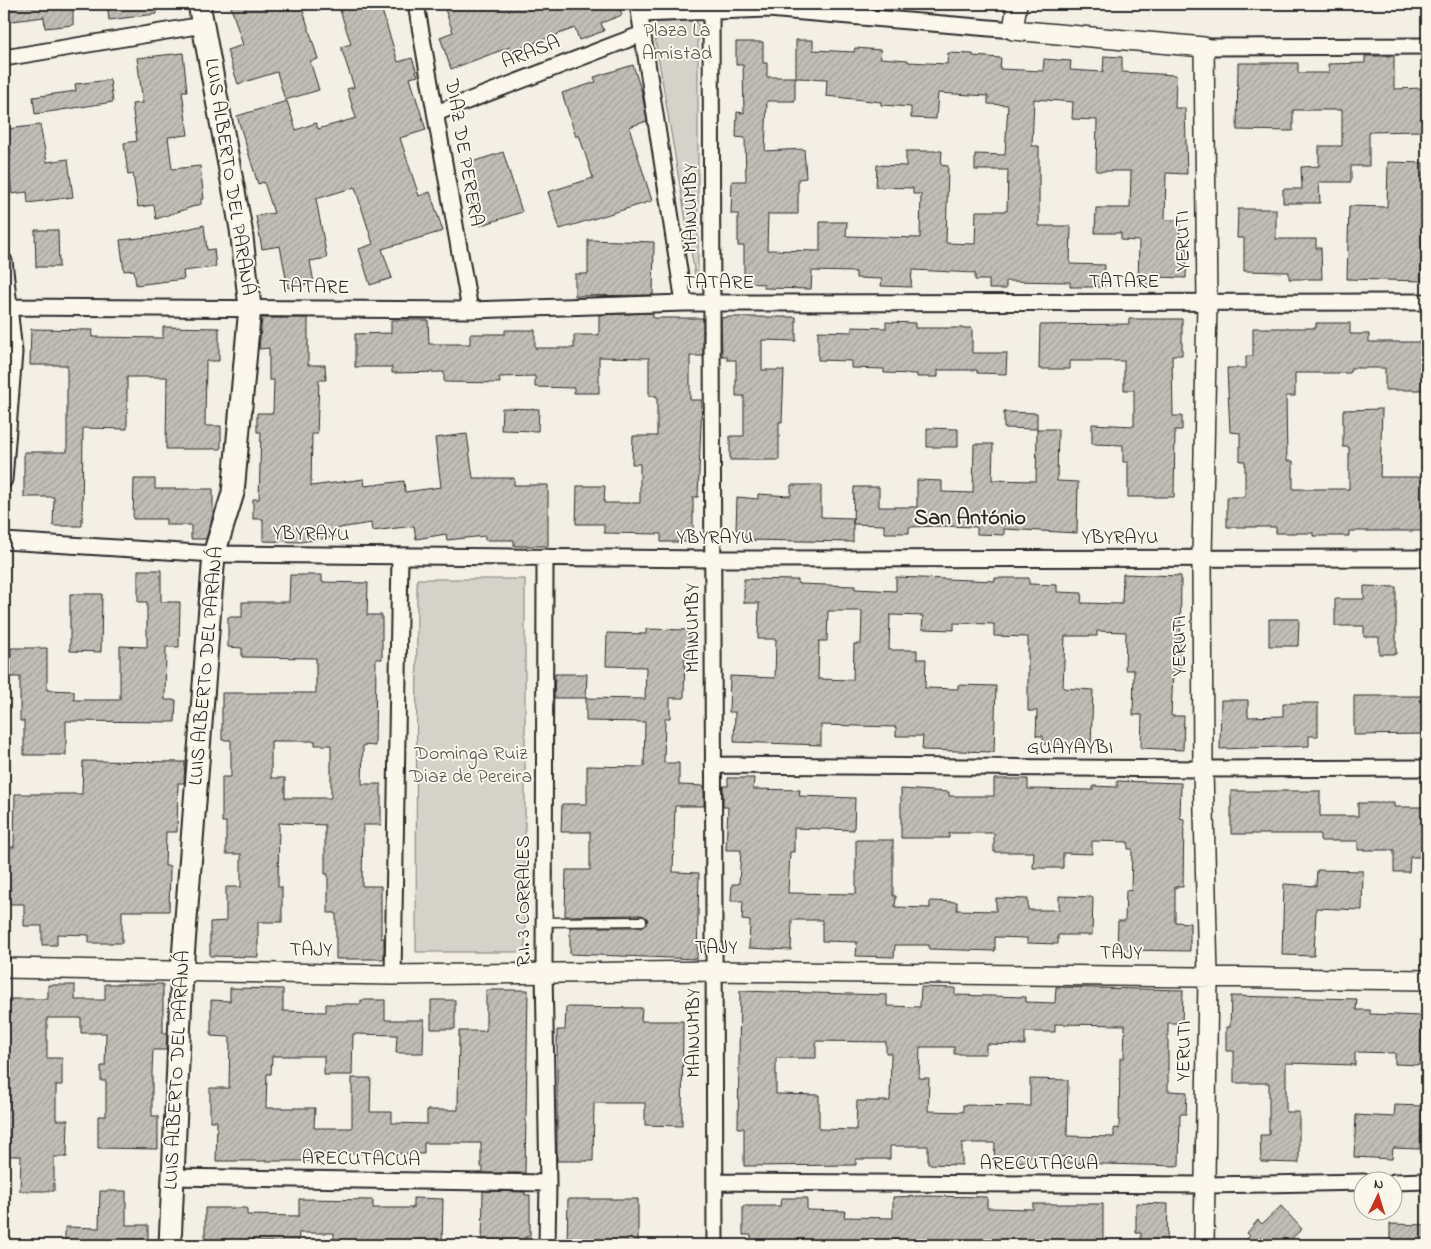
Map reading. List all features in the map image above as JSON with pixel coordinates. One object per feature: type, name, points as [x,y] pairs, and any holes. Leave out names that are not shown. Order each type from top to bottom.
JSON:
[{"type":"main road","name":"LUIS ALBERTO DEL PARANÁ","points":[[170,1245],[182,971],[214,554],[233,493],[250,307],[241,229],[199,4]]},
{"type":"street","name":"DIAZ DE PERERA","points":[[416,4],[470,310]]},
{"type":"street","points":[[1013,30],[1017,4]]},
{"type":"street","points":[[684,303],[639,9],[711,10],[768,6],[1204,47],[1427,46]]},
{"type":"street","name":"MAINUMBY","points":[[711,10],[715,1245]]},
{"type":"street","points":[[4,58],[203,25]]},
{"type":"street","name":"ARASA","points":[[436,113],[642,34]]},
{"type":"street","name":"YERUTI","points":[[1204,47],[1207,302],[1202,558],[1203,769],[1208,977],[1204,1245]]},
{"type":"street","points":[[4,261],[11,307],[14,352],[7,393],[4,480]]},
{"type":"street","name":"TATARE","points":[[11,307],[250,307],[470,310],[684,303],[1427,302]]},
{"type":"street","name":"YBYRAYU","points":[[4,541],[214,554],[713,559],[1427,558]]},
{"type":"street","points":[[393,975],[400,556]]},
{"type":"street","name":"R.I. 3 CORRALES","points":[[545,557],[544,972],[548,1183],[547,1245]]},
{"type":"street","name":"GUAYAYBI","points":[[713,765],[1203,769],[1427,768]]},
{"type":"street","name":"TAJY","points":[[4,968],[393,975],[714,971],[1427,980]]},
{"type":"street","name":"ARECUTACUA","points":[[173,1177],[548,1183]]},
{"type":"street","points":[[1404,1182],[1427,1181]]},
{"type":"street","name":"ARECUTACUA","points":[[715,1182],[1206,1185],[1354,1182]]},
{"type":"lane","points":[[544,922],[642,921]]},
{"type":"green space","name":"Plaza La Amistad","points":[[694,20],[698,24],[698,272],[695,275],[653,26],[655,23]]},
{"type":"green space","name":"Dominga Ruiz Diaz de Pereira","points":[[417,579],[525,579],[525,952],[416,952]]},
{"type":"building","points":[[4,4],[73,4],[73,25],[45,28],[44,17],[4,22]]},
{"type":"building","points":[[107,4],[156,4],[156,14],[109,20]]},
{"type":"building","points":[[230,4],[301,4],[318,59],[310,61],[319,90],[285,100],[277,72],[238,84],[227,50],[243,45]]},
{"type":"building","points":[[338,4],[380,4],[398,62],[412,58],[418,76],[410,78],[426,130],[400,138],[419,196],[430,192],[443,231],[382,249],[392,278],[370,285],[359,249],[373,244],[355,187],[316,199],[327,258],[310,261],[314,283],[288,288],[280,246],[262,249],[256,216],[274,213],[264,182],[258,184],[237,116],[287,101],[296,130],[316,123],[318,129],[356,118],[347,89],[354,87],[341,47],[351,44]]},
{"type":"building","points":[[443,4],[618,4],[622,15],[601,23],[604,31],[579,40],[575,28],[512,51],[510,47],[451,69],[440,37],[453,32]]},
{"type":"building","points":[[796,40],[813,40],[813,50],[854,52],[855,48],[881,50],[880,58],[908,60],[908,62],[947,64],[948,53],[973,54],[973,56],[1001,58],[1000,69],[1043,71],[1044,59],[1071,61],[1070,70],[1103,72],[1104,56],[1122,57],[1122,72],[1176,75],[1175,108],[1185,108],[1187,174],[1166,173],[1165,220],[1180,220],[1179,248],[1187,248],[1186,278],[1155,277],[1155,285],[1138,285],[1139,241],[1121,240],[1121,233],[1095,233],[1096,208],[1130,208],[1131,171],[1096,171],[1097,120],[1072,119],[1073,102],[1034,99],[1032,146],[1039,146],[1039,226],[1071,226],[1070,264],[1105,265],[1104,287],[1070,287],[1070,282],[1006,281],[1006,289],[989,289],[989,280],[975,280],[975,273],[912,270],[911,287],[881,286],[882,279],[856,278],[856,272],[812,271],[811,289],[764,288],[764,284],[744,283],[744,246],[738,246],[738,214],[731,214],[732,181],[746,181],[745,138],[736,137],[737,112],[744,113],[743,65],[736,65],[736,42],[763,42],[763,63],[767,63],[767,77],[795,77],[795,101],[767,101],[765,151],[804,149],[806,178],[798,179],[798,214],[768,214],[767,250],[820,251],[820,222],[847,222],[846,236],[920,238],[921,194],[913,194],[913,188],[876,187],[877,165],[906,166],[906,151],[942,151],[941,165],[948,166],[946,243],[975,244],[976,211],[1007,211],[1008,170],[975,170],[975,154],[1005,155],[1008,105],[988,104],[988,96],[938,93],[936,119],[911,118],[911,107],[881,105],[881,102],[826,96],[827,79],[796,78]]},
{"type":"building","points":[[183,53],[187,91],[182,91],[188,135],[168,137],[172,169],[200,166],[204,199],[201,199],[201,204],[156,219],[154,205],[138,207],[133,174],[128,175],[124,143],[137,141],[132,104],[143,103],[137,58]]},
{"type":"building","points":[[1365,56],[1394,56],[1394,89],[1422,88],[1422,131],[1369,132],[1369,166],[1351,166],[1351,182],[1319,182],[1320,203],[1283,203],[1283,189],[1302,189],[1301,167],[1319,166],[1319,146],[1342,146],[1342,110],[1293,110],[1293,131],[1237,130],[1238,63],[1298,63],[1298,73],[1329,73],[1328,64],[1365,63]]},
{"type":"building","points":[[633,65],[642,93],[647,121],[629,127],[652,201],[560,229],[548,192],[593,178],[579,135],[576,137],[562,93],[596,82],[594,77]]},
{"type":"building","points":[[110,80],[113,102],[35,114],[33,97],[76,91],[75,84]]},
{"type":"building","points":[[40,125],[47,162],[68,159],[73,197],[28,203],[27,192],[12,194],[7,156],[11,155],[7,129]]},
{"type":"building","points":[[503,152],[522,212],[479,226],[469,195],[478,192],[469,163]]},
{"type":"building","points":[[1388,162],[1423,163],[1423,185],[1427,185],[1427,231],[1422,231],[1421,281],[1347,279],[1349,206],[1387,207]]},
{"type":"building","points":[[1238,209],[1276,209],[1276,239],[1316,239],[1316,248],[1321,248],[1322,279],[1289,279],[1289,272],[1244,271],[1244,238],[1237,238]]},
{"type":"building","points":[[204,225],[207,250],[214,249],[216,267],[183,271],[184,279],[136,285],[134,270],[124,271],[120,240],[158,236]]},
{"type":"building","points":[[35,230],[58,230],[59,267],[36,267]]},
{"type":"building","points":[[588,240],[654,242],[653,295],[575,296],[575,274],[588,274]]},
{"type":"building","points":[[653,313],[653,318],[703,318],[703,356],[690,356],[690,400],[702,400],[698,497],[693,497],[693,542],[661,542],[661,534],[604,533],[604,524],[576,524],[577,486],[605,486],[604,503],[640,503],[640,464],[632,464],[633,436],[657,436],[657,396],[649,396],[649,358],[599,357],[599,393],[574,393],[574,388],[535,387],[535,376],[499,377],[500,383],[444,382],[444,372],[392,373],[392,367],[355,367],[355,334],[391,333],[391,320],[428,320],[429,344],[470,344],[470,334],[505,334],[505,330],[535,330],[535,348],[574,348],[574,335],[599,335],[599,315]]},
{"type":"building","points":[[796,317],[796,341],[762,340],[762,370],[784,370],[782,422],[779,422],[779,460],[730,460],[730,436],[744,436],[744,396],[736,396],[736,360],[727,360],[727,356],[722,356],[721,318]]},
{"type":"building","points":[[262,318],[308,318],[308,365],[325,365],[326,380],[319,380],[317,434],[312,434],[311,486],[364,479],[365,486],[404,481],[405,492],[441,487],[435,438],[467,434],[473,478],[514,478],[514,485],[548,485],[548,546],[514,546],[514,540],[485,540],[485,536],[447,540],[446,534],[416,539],[414,526],[372,531],[371,523],[339,528],[340,536],[300,542],[263,541],[263,519],[253,519],[253,499],[259,499],[261,432],[257,432],[257,413],[273,413],[274,380],[269,380],[269,348],[259,349]]},
{"type":"building","points":[[1129,319],[1182,319],[1182,355],[1172,355],[1173,416],[1182,416],[1182,430],[1175,430],[1174,497],[1128,497],[1128,462],[1123,462],[1123,445],[1092,444],[1092,424],[1134,426],[1134,390],[1124,390],[1124,361],[1070,361],[1070,369],[1039,369],[1040,325],[1129,324]]},
{"type":"building","points":[[886,322],[915,323],[915,328],[972,328],[972,353],[1007,353],[1006,374],[977,373],[977,370],[938,370],[938,377],[917,377],[917,374],[884,373],[884,369],[851,368],[851,361],[818,360],[818,331],[852,332],[852,327],[886,328]]},
{"type":"building","points":[[1316,323],[1350,323],[1350,334],[1369,334],[1369,342],[1422,342],[1422,390],[1385,390],[1385,368],[1351,368],[1350,373],[1295,373],[1295,396],[1286,396],[1287,461],[1293,461],[1293,489],[1349,489],[1349,447],[1343,447],[1343,410],[1382,409],[1380,477],[1422,477],[1423,486],[1427,486],[1427,519],[1423,519],[1423,531],[1349,531],[1349,536],[1313,536],[1313,533],[1276,533],[1276,527],[1227,527],[1227,497],[1245,497],[1245,461],[1240,461],[1240,433],[1230,432],[1227,368],[1246,368],[1246,356],[1253,356],[1253,328],[1316,328]]},
{"type":"building","points":[[163,327],[219,328],[219,361],[206,361],[205,426],[221,426],[221,449],[166,449],[167,377],[127,377],[127,429],[83,428],[82,526],[53,526],[54,497],[24,497],[24,452],[67,452],[67,365],[30,365],[31,329],[93,330],[92,337],[163,338]]},
{"type":"building","points":[[502,408],[539,409],[538,431],[501,430]]},
{"type":"building","points":[[1004,412],[1037,413],[1037,429],[1004,428]]},
{"type":"building","points":[[927,428],[958,429],[958,447],[927,447]]},
{"type":"building","points":[[1037,429],[1058,429],[1057,481],[1078,482],[1077,533],[1004,529],[1004,535],[977,534],[977,527],[941,526],[909,527],[909,533],[884,533],[884,525],[853,524],[854,487],[879,487],[879,507],[917,507],[917,480],[942,481],[942,492],[973,493],[974,444],[993,444],[992,480],[1036,481]]},
{"type":"building","points":[[134,479],[155,479],[155,489],[213,489],[213,515],[206,539],[191,539],[191,525],[166,525],[166,519],[133,519]]},
{"type":"building","points":[[791,485],[821,485],[821,517],[853,518],[853,542],[747,540],[736,529],[737,497],[758,499],[758,494],[791,496]]},
{"type":"building","points":[[138,570],[161,570],[161,602],[180,602],[179,647],[166,647],[165,700],[176,700],[175,722],[66,721],[66,755],[24,755],[24,721],[20,721],[20,677],[11,677],[11,648],[47,648],[47,690],[74,691],[74,700],[120,700],[120,646],[147,647],[147,602],[138,602]]},
{"type":"building","points":[[1123,574],[1181,576],[1180,672],[1173,671],[1171,716],[1184,716],[1183,750],[1141,748],[1142,715],[1133,715],[1134,670],[1125,670],[1126,632],[1097,631],[1097,636],[1065,636],[1063,688],[1093,690],[1091,746],[1043,744],[1043,736],[1036,736],[1037,711],[1028,711],[1028,637],[994,636],[994,624],[954,623],[954,630],[922,629],[923,616],[890,615],[889,650],[917,650],[917,659],[926,659],[925,688],[958,689],[958,685],[996,686],[994,752],[922,750],[923,736],[896,736],[896,727],[821,725],[821,745],[734,742],[735,712],[729,712],[730,676],[775,678],[776,639],[758,639],[759,603],[744,603],[744,579],[798,580],[798,584],[855,586],[855,589],[896,591],[896,577],[995,581],[995,578],[1029,578],[1029,584],[1057,585],[1057,592],[1082,593],[1081,603],[1122,604]],"holes":[[[828,611],[862,611],[861,644],[854,644],[853,680],[818,679],[819,641],[827,641]]]},
{"type":"building","points":[[290,575],[322,575],[322,582],[368,583],[367,615],[382,615],[382,659],[376,659],[375,746],[363,745],[362,784],[381,784],[381,825],[363,825],[362,886],[381,886],[381,938],[384,938],[384,959],[336,959],[336,913],[328,913],[328,874],[325,874],[325,825],[279,823],[278,887],[282,887],[282,922],[258,922],[258,957],[210,956],[210,922],[226,921],[226,887],[241,887],[241,854],[226,854],[226,822],[222,822],[222,777],[231,777],[231,740],[222,740],[222,693],[316,693],[316,658],[242,657],[242,648],[228,647],[228,617],[242,617],[242,602],[289,602]],"holes":[[[271,741],[315,741],[315,745],[331,745],[331,798],[285,798],[285,778],[271,778]]]},
{"type":"building","points":[[1364,586],[1396,587],[1396,654],[1379,654],[1379,637],[1364,637],[1364,626],[1335,626],[1335,599],[1364,599]]},
{"type":"building","points":[[70,594],[102,594],[101,652],[70,651]]},
{"type":"building","points":[[1269,619],[1299,619],[1298,646],[1269,646]]},
{"type":"building","points":[[646,629],[690,630],[690,654],[685,654],[684,698],[670,698],[670,718],[665,718],[664,763],[679,763],[679,785],[704,786],[704,806],[675,806],[673,872],[699,873],[697,959],[570,954],[570,927],[642,927],[648,921],[642,915],[565,916],[566,870],[590,870],[590,832],[561,832],[562,804],[587,804],[587,766],[644,767],[645,722],[586,721],[586,698],[645,699],[646,667],[606,666],[607,633],[646,634]]},
{"type":"building","points":[[555,674],[587,674],[586,698],[554,698]]},
{"type":"building","points":[[1354,696],[1427,696],[1427,734],[1354,735]]},
{"type":"building","points":[[1221,700],[1248,700],[1248,717],[1283,716],[1283,703],[1318,703],[1318,736],[1309,736],[1309,746],[1220,749]]},
{"type":"building","points":[[83,761],[185,762],[184,783],[178,783],[177,832],[166,832],[165,866],[170,866],[169,911],[122,911],[122,943],[89,943],[89,935],[57,934],[57,945],[42,945],[42,926],[24,926],[24,904],[4,904],[4,847],[14,847],[15,794],[82,794]]},
{"type":"building","points":[[728,778],[754,778],[753,789],[800,790],[799,796],[855,798],[854,830],[794,828],[794,852],[790,852],[788,893],[856,894],[856,840],[893,840],[893,896],[896,896],[895,907],[930,908],[930,901],[957,902],[957,910],[996,911],[996,898],[1028,899],[1028,910],[1059,910],[1059,896],[1093,897],[1092,935],[1058,935],[1058,944],[1027,943],[1027,938],[995,937],[995,951],[929,949],[929,945],[895,945],[894,957],[856,956],[857,942],[822,941],[822,920],[792,920],[791,950],[749,948],[750,921],[742,920],[743,901],[731,901],[732,884],[739,884],[741,850],[726,850],[728,807],[723,807],[723,786],[728,786]]},
{"type":"building","points":[[994,779],[1028,779],[1028,789],[1093,790],[1093,786],[1117,787],[1117,781],[1181,783],[1180,818],[1184,819],[1183,887],[1175,887],[1175,922],[1190,923],[1190,951],[1117,950],[1118,921],[1125,921],[1126,890],[1131,891],[1132,849],[1128,849],[1128,842],[1092,841],[1092,854],[1063,853],[1063,868],[1033,868],[1034,852],[994,852],[994,833],[949,833],[949,838],[901,838],[901,789],[949,792],[949,796],[994,796]]},
{"type":"building","points":[[1231,791],[1320,791],[1320,816],[1358,816],[1358,803],[1394,803],[1394,807],[1427,807],[1427,857],[1410,857],[1409,872],[1394,872],[1394,850],[1358,850],[1358,841],[1320,841],[1320,834],[1231,834]]},
{"type":"building","points":[[1317,870],[1363,871],[1362,910],[1316,908],[1314,956],[1282,955],[1284,884],[1316,886]]},
{"type":"building","points":[[105,984],[163,984],[163,1033],[167,1033],[166,1050],[153,1050],[152,1073],[152,1116],[158,1116],[158,1149],[98,1148],[98,1116],[106,1116],[106,1081],[101,1081],[101,1066],[105,1066],[106,1033],[81,1033],[81,1018],[47,1018],[47,1058],[62,1058],[62,1085],[56,1085],[56,1120],[68,1120],[67,1157],[54,1157],[54,1191],[20,1191],[21,1156],[4,1156],[4,999],[48,999],[48,985],[75,985],[75,1000],[105,1000]]},
{"type":"building","points":[[921,987],[955,988],[955,995],[1026,997],[1026,1002],[1055,1003],[1056,987],[1183,990],[1182,1023],[1168,1023],[1168,1091],[1187,1092],[1186,1114],[1180,1114],[1179,1166],[1067,1163],[1067,1157],[1029,1156],[1029,1162],[994,1162],[995,1143],[962,1143],[962,1165],[928,1164],[928,1146],[890,1146],[890,1159],[856,1159],[856,1165],[744,1166],[744,1128],[738,1128],[740,991],[887,995],[887,1006],[920,1007]],"holes":[[[1055,1024],[1125,1025],[1124,1058],[1120,1058],[1119,1129],[1114,1128],[1114,1137],[1067,1136],[1068,1080],[1030,1079],[1030,1106],[963,1105],[963,1112],[928,1111],[929,1078],[919,1078],[920,1047],[954,1047],[954,1054],[986,1054],[986,1044],[1025,1045],[1025,1032],[1055,1032]],[[816,1041],[886,1042],[886,1053],[891,1053],[890,1101],[857,1101],[856,1130],[819,1129],[819,1095],[776,1094],[776,1058],[816,1058]]]},
{"type":"building","points":[[230,988],[283,989],[283,1011],[326,1012],[326,1004],[361,1004],[361,1000],[385,1000],[385,1020],[424,1020],[423,1053],[396,1053],[397,1035],[353,1034],[352,1075],[324,1075],[324,1056],[272,1056],[271,1074],[267,1074],[266,1108],[315,1108],[314,1128],[352,1128],[352,1078],[371,1078],[370,1112],[392,1112],[392,1123],[427,1124],[427,1110],[458,1110],[459,1031],[486,1031],[486,990],[528,990],[525,1173],[483,1173],[483,1167],[481,1167],[481,1143],[424,1143],[424,1154],[314,1153],[314,1161],[216,1161],[217,1121],[210,1121],[210,1088],[229,1088],[230,1037],[211,1036],[211,1000],[230,1001]]},
{"type":"building","points":[[1231,996],[1357,999],[1356,1010],[1370,1010],[1370,1014],[1422,1016],[1420,1065],[1395,1064],[1395,1053],[1355,1052],[1355,1065],[1286,1063],[1286,1112],[1299,1112],[1299,1163],[1261,1162],[1260,1135],[1269,1135],[1269,1083],[1234,1083],[1234,1051],[1226,1051],[1226,1027],[1230,1027]]},
{"type":"building","points":[[431,1000],[455,1000],[455,1029],[431,1029]]},
{"type":"building","points":[[566,1007],[642,1008],[641,1021],[683,1021],[682,1126],[645,1125],[645,1103],[594,1103],[593,1161],[557,1161],[557,1030],[565,1030]]},
{"type":"building","points":[[1395,1105],[1422,1106],[1420,1149],[1393,1148],[1392,1159],[1354,1157],[1356,1115],[1394,1117]]},
{"type":"building","points":[[100,1191],[126,1191],[126,1225],[148,1225],[148,1245],[65,1245],[65,1227],[99,1228]]},
{"type":"building","points":[[483,1191],[525,1192],[525,1195],[530,1195],[530,1237],[525,1237],[525,1245],[482,1245]]},
{"type":"building","points":[[893,1197],[987,1197],[987,1208],[1033,1209],[1033,1204],[1103,1204],[1103,1245],[953,1245],[953,1241],[892,1240],[892,1245],[751,1245],[751,1235],[743,1235],[743,1206],[780,1206],[781,1198],[807,1198],[807,1210],[845,1211],[844,1217],[893,1218]]},
{"type":"building","points":[[413,1198],[443,1199],[442,1245],[334,1245],[334,1233],[299,1233],[298,1245],[272,1245],[272,1242],[205,1242],[205,1208],[247,1208],[247,1215],[299,1216],[299,1199],[373,1200],[373,1208],[413,1208]]},
{"type":"building","points":[[568,1199],[638,1199],[638,1245],[567,1245]]},
{"type":"building","points":[[1136,1203],[1168,1204],[1167,1245],[1141,1245],[1141,1233],[1136,1233]]},
{"type":"building","points":[[1281,1206],[1302,1229],[1285,1245],[1241,1245],[1250,1236],[1247,1233],[1258,1220],[1262,1224]]},
{"type":"building","points":[[1390,1224],[1426,1225],[1425,1245],[1390,1245]]},
{"type":"district","name":"San António","points":[[970,519]]}]
